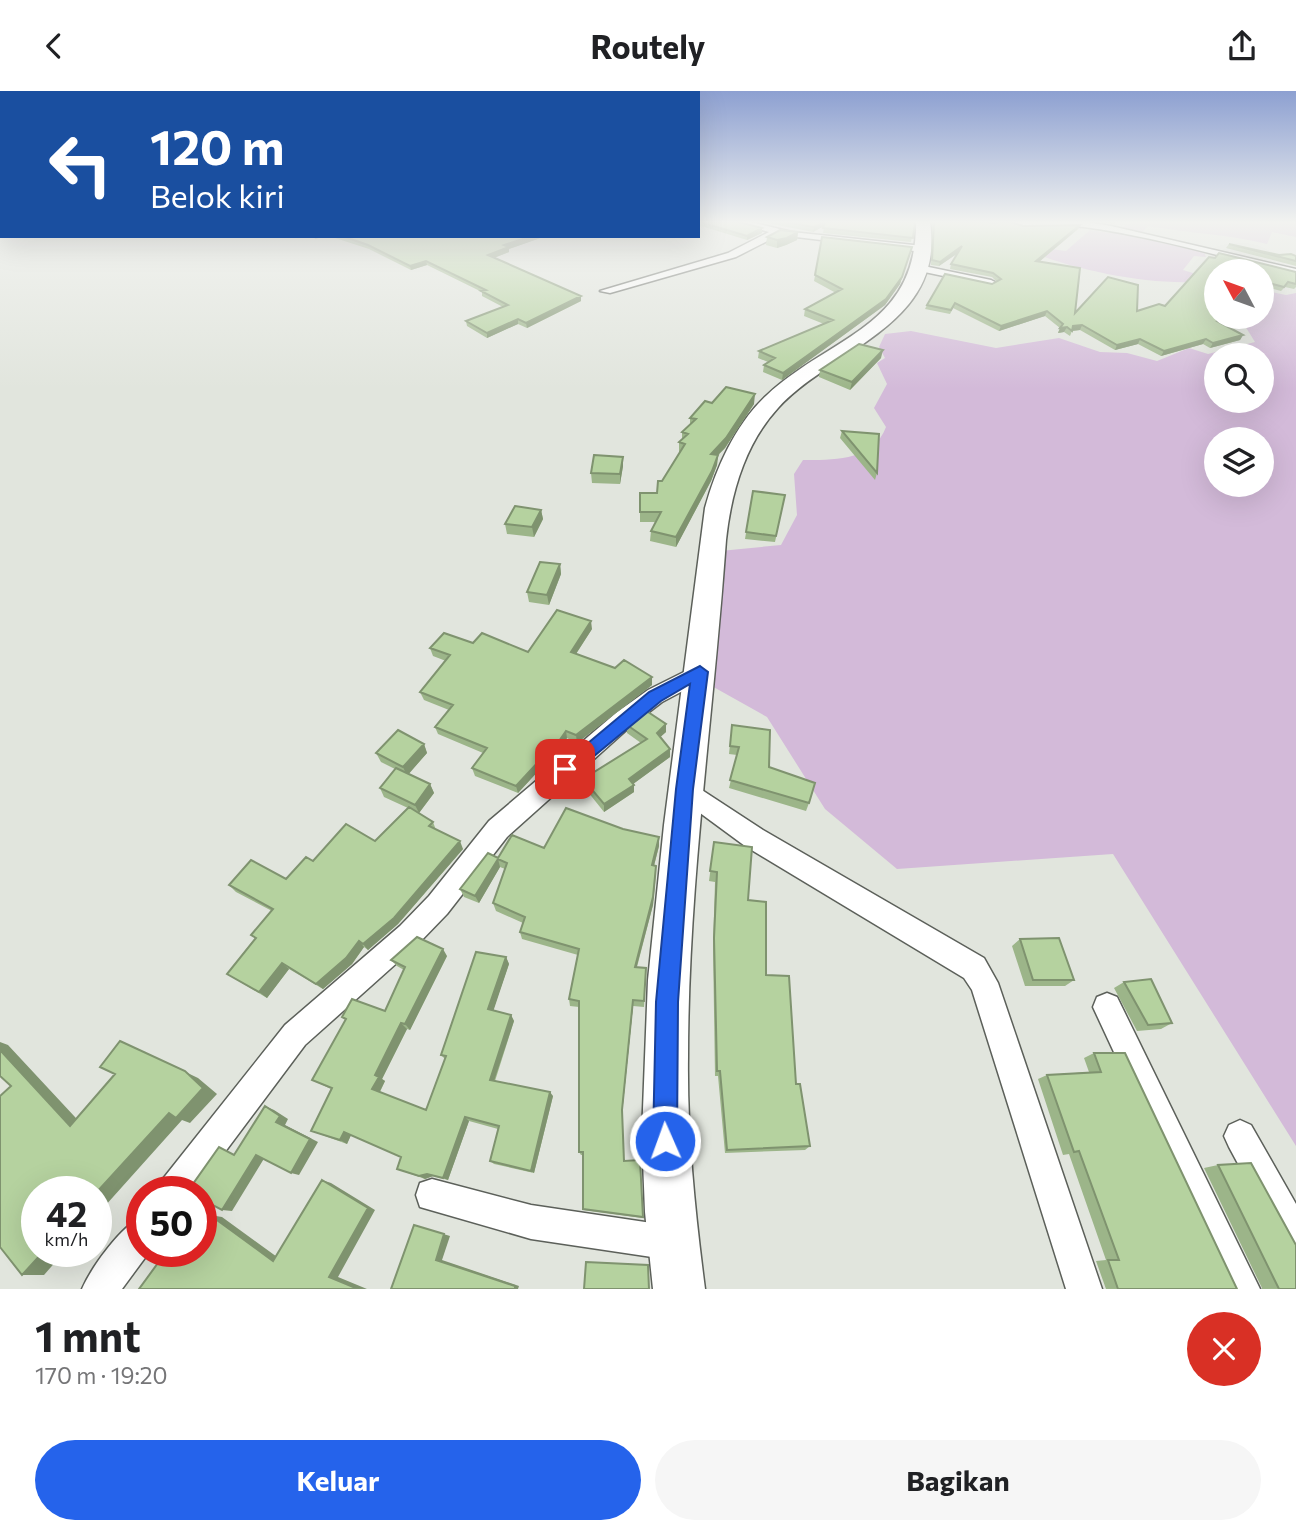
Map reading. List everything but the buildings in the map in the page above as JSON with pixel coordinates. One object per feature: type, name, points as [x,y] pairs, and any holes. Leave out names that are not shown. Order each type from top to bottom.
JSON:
[{"type":"main road","points":[[679,1289],[672,1243],[663,1116],[667,1002],[685,789],[709,591],[711,540],[718,503],[733,462],[774,400],[899,305],[909,293],[913,278]]},
{"type":"street","points":[[606,291],[652,278]]},
{"type":"street","points":[[983,278],[991,282]]},
{"type":"street","points":[[186,1176],[295,1035],[409,935],[438,905],[498,829],[624,719],[672,686],[700,672]]},
{"type":"street","points":[[685,789],[754,838],[974,968],[984,983],[1084,1289]]},
{"type":"street","points":[[1107,1007],[1242,1289]]},
{"type":"street","points":[[1240,1136],[1296,1237]]},
{"type":"street","points":[[432,1195],[531,1222],[672,1243]]},
{"type":"street","points":[[100,1289],[126,1255]]},
{"type":"shaded area","points":[[1132,278],[1204,278],[1204,281],[1173,282]]},
{"type":"shaded area","points":[[1274,292],[1286,295],[1296,293],[1296,1146],[1113,854],[897,869],[825,809],[767,717],[701,680],[710,552],[781,545],[797,515],[794,474],[803,460],[851,456],[872,447],[880,438],[886,427],[874,408],[887,384],[877,363],[885,358],[879,347],[885,334],[911,331],[996,348],[1059,338],[1100,352],[1127,353],[1157,361],[1189,348],[1204,353],[1204,413],[1274,413],[1274,343],[1251,343],[1255,342],[1247,329],[1274,329]]},
{"type":"route","points":[[565,769],[624,719],[672,686],[700,672],[685,789],[667,1002],[663,1116],[665,1141]]}]
